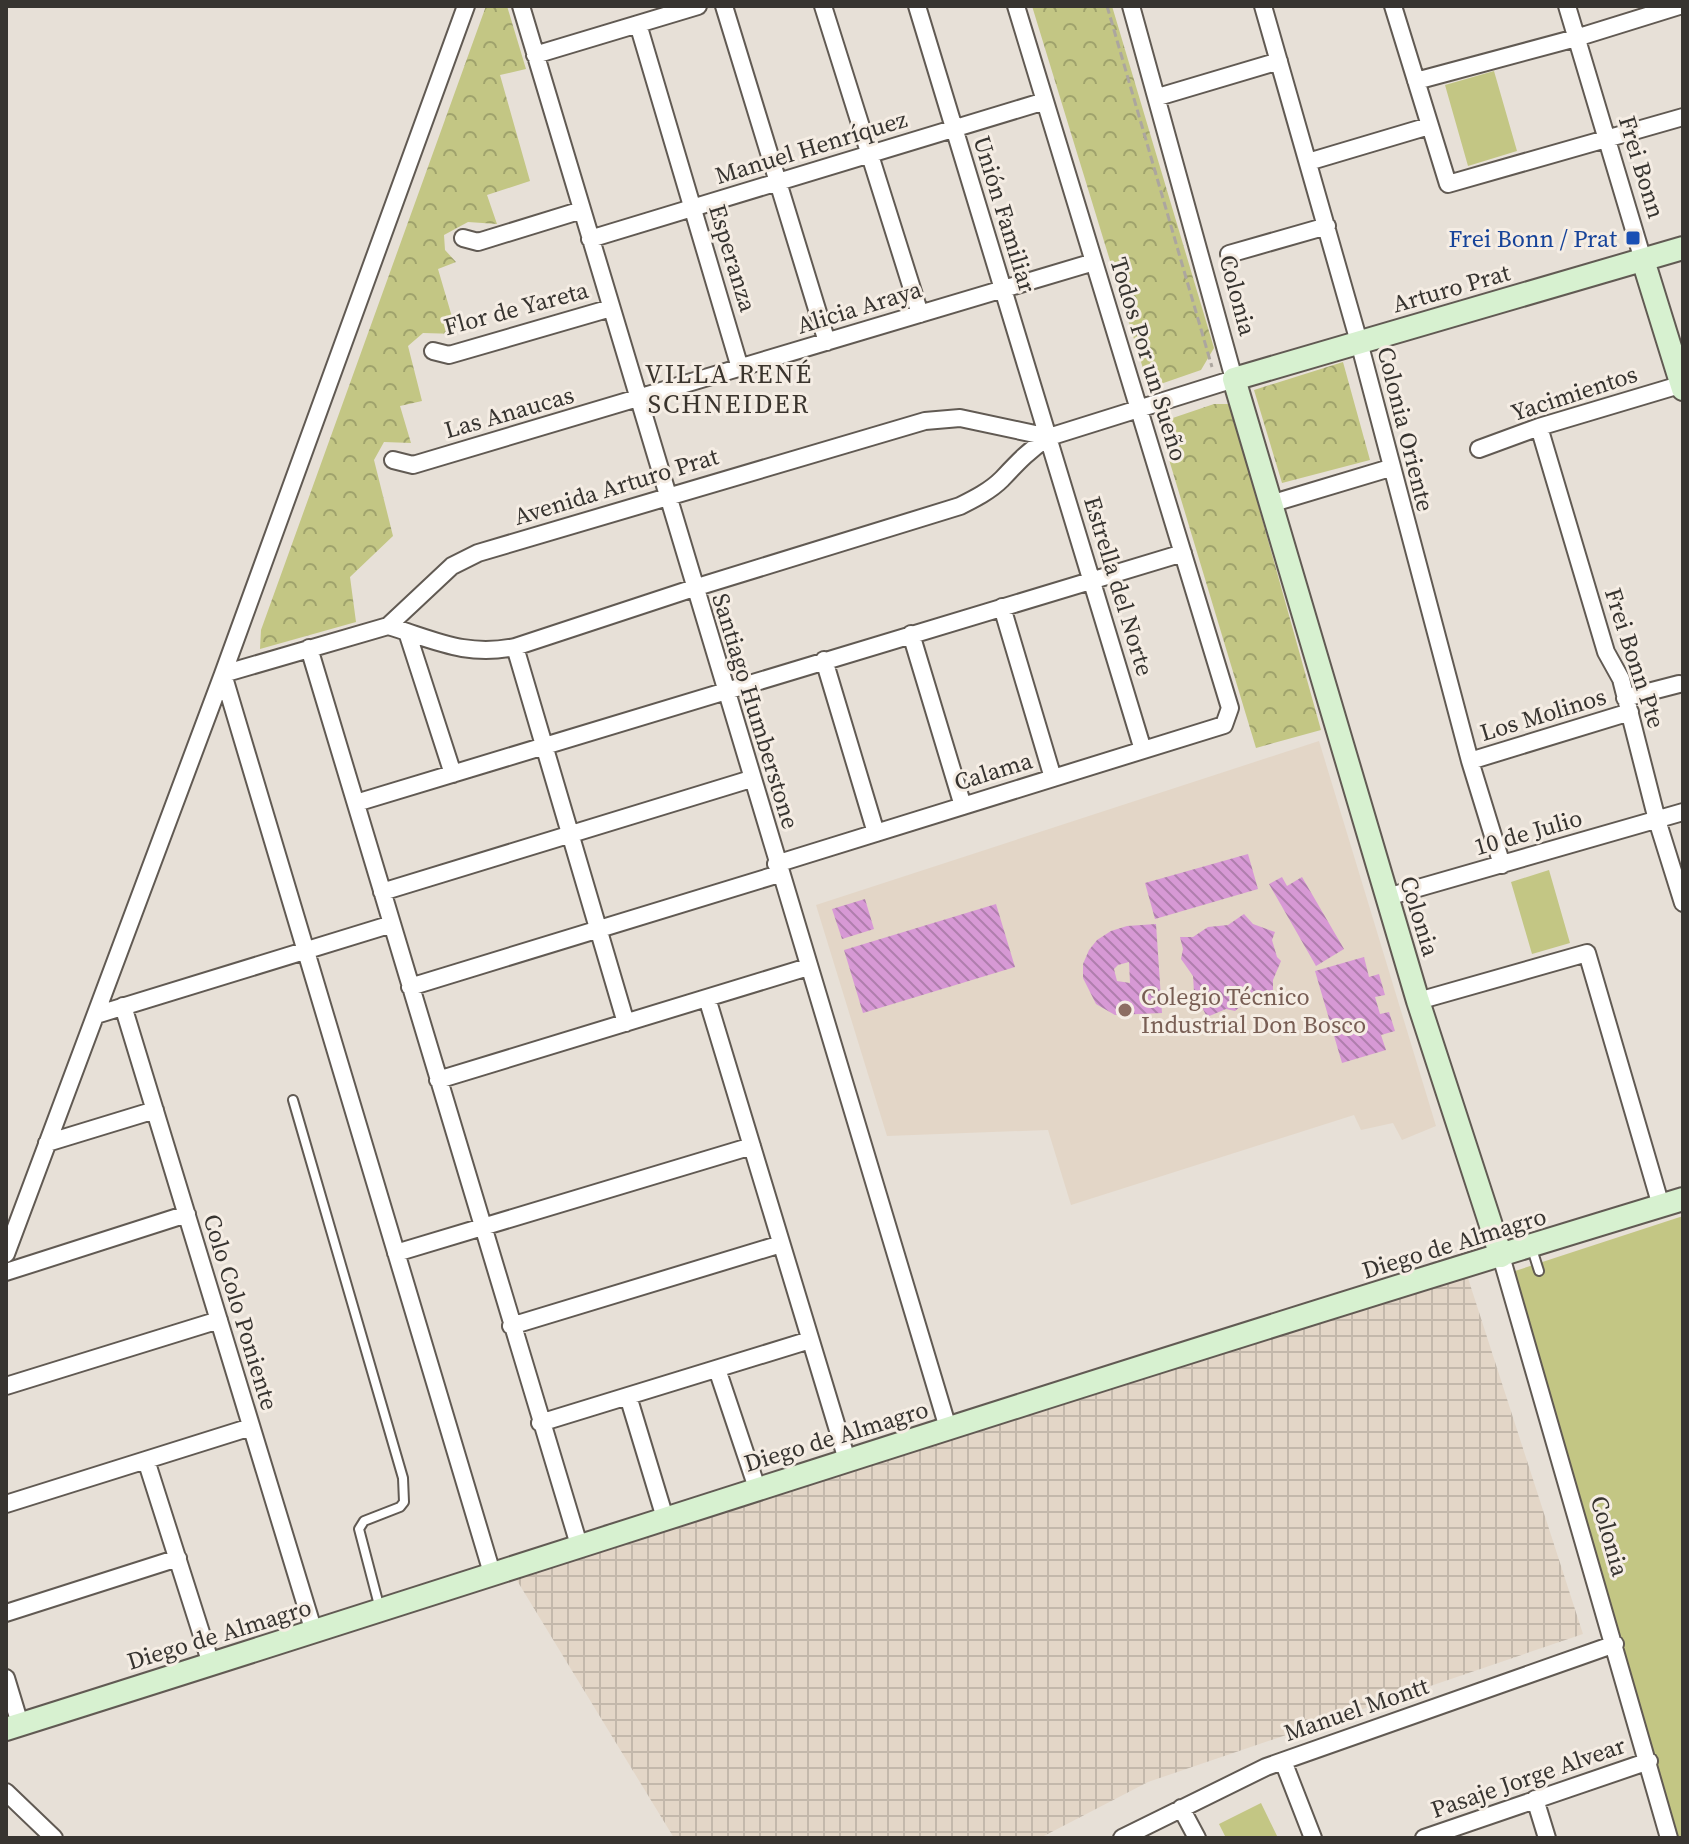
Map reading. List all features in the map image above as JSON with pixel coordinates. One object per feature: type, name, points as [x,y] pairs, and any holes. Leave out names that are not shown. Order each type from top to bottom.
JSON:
[{"type":"street","points":[[6,1254],[223,674],[466,6]]},
{"type":"street","name":"Santiago Humberstone","points":[[521,6],[948,1428]]},
{"type":"street","points":[[535,55],[698,6]]},
{"type":"street","points":[[724,6],[827,342]]},
{"type":"street","points":[[823,6],[920,314]]},
{"type":"street","name":"Unión Familiar","points":[[917,6],[1049,437]]},
{"type":"street","name":"Todos Por un Sueño","points":[[1016,6],[1230,708],[1224,725]]},
{"type":"street","name":"Colonia","points":[[1131,6],[1270,504],[1418,1001],[1501,1256],[1669,1838]]},
{"type":"street","name":"Colonia Oriente","points":[[1263,6],[1359,342],[1470,761],[1502,865]]},
{"type":"street","points":[[1393,6],[1448,184],[1683,117]]},
{"type":"street","name":"Frei Bonn","points":[[1567,6],[1683,386]]},
{"type":"street","points":[[1416,81],[1576,38],[1679,6]]},
{"type":"street","name":"Esperanza","points":[[638,24],[740,368]]},
{"type":"street","points":[[1158,97],[1279,61]]},
{"type":"street","name":"Manuel Henríquez","points":[[590,239],[1045,101]]},
{"type":"street","points":[[1308,162],[1429,126]]},
{"type":"street","points":[[463,238],[478,242],[582,210]]},
{"type":"street","points":[[1229,254],[1327,226]]},
{"type":"street","name":"Arturo Prat","points":[[1234,379],[1683,248]]},
{"type":"street","name":"Alicia Araya","points":[[638,399],[1094,262]]},
{"type":"street","name":"Flor de Yareta","points":[[433,351],[449,355],[611,308]]},
{"type":"street","name":"Avenida Arturo Prat","points":[[388,626],[462,650],[491,652],[515,647],[960,506],[985,493],[1027,451],[1049,437],[1234,379]]},
{"type":"street","name":"Yacimientos","points":[[1479,449],[1539,427],[1683,386]]},
{"type":"street","name":"Las Anaucas","points":[[393,460],[413,465],[638,399]]},
{"type":"street","name":"Avenida Arturo Prat","points":[[223,674],[388,626],[452,566],[478,553],[667,495],[925,421],[960,418],[1049,437]]},
{"type":"street","name":"Frei Bonn Pte","points":[[1539,427],[1606,652],[1621,679],[1657,820],[1683,903]]},
{"type":"street","name":"Estrella del Norte","points":[[1049,437],[1143,750]]},
{"type":"street","points":[[1270,504],[1390,468]]},
{"type":"street","points":[[356,803],[1183,553]]},
{"type":"street","points":[[1002,607],[1053,778]]},
{"type":"street","points":[[407,632],[453,774]]},
{"type":"street","points":[[911,634],[963,806]]},
{"type":"street","points":[[515,647],[626,1023]]},
{"type":"street","points":[[309,648],[579,1545]]},
{"type":"street","points":[[824,660],[876,833]]},
{"type":"street","points":[[223,674],[492,1573]]},
{"type":"street","name":"Los Molinos","points":[[1470,761],[1679,684]]},
{"type":"street","name":"Calama","points":[[410,987],[598,930],[876,833],[1224,725]]},
{"type":"street","points":[[382,892],[751,779]]},
{"type":"street","name":"10 de Julio","points":[[1387,897],[1683,812]]},
{"type":"street","points":[[96,1015],[392,924]]},
{"type":"street","points":[[1418,1001],[1587,953],[1672,1203]]},
{"type":"street","points":[[438,1080],[808,967]]},
{"type":"street","points":[[707,998],[847,1460]]},
{"type":"street","name":"Colo Colo Poniente","points":[[123,1006],[314,1632]]},
{"type":"street","points":[[47,1143],[155,1110]]},
{"type":"street","points":[[396,1253],[752,1146]]},
{"type":"street","name":"Diego de Almagro","points":[[13,1727],[757,1488],[1672,1203]]},
{"type":"street","points":[[6,1272],[187,1214]]},
{"type":"street","points":[[511,1326],[781,1244]]},
{"type":"street","points":[[6,1386],[219,1320]]},
{"type":"street","points":[[540,1423],[810,1340]]},
{"type":"street","points":[[717,1369],[757,1488]]},
{"type":"street","points":[[628,1396],[665,1518]]},
{"type":"street","points":[[6,1504],[251,1427]]},
{"type":"street","points":[[146,1460],[211,1664]]},
{"type":"street","points":[[6,1613],[178,1558]]},
{"type":"street","name":"Manuel Montt","points":[[1122,1838],[1283,1761],[1615,1644]]},
{"type":"street","points":[[6,1678],[13,1727]]},
{"type":"street","points":[[1283,1761],[1313,1838]]},
{"type":"street","name":"Pasaje Jorge Alvear","points":[[1430,1837],[1649,1761]]},
{"type":"street","points":[[6,1792],[54,1838]]},
{"type":"street","points":[[1535,1799],[1547,1838]]},
{"type":"street","points":[[1181,1808],[1197,1838]]},
{"type":"lane","points":[[293,1100],[403,1478],[404,1502],[400,1507],[364,1521],[359,1529],[380,1610]]},
{"type":"lane","points":[[1531,1246],[1539,1271]]},
{"type":"shaded area","name":"Colegio Técnico Industrial Don Bosco","points":[[1319,741],[1436,1126],[1402,1140],[1393,1123],[1361,1130],[1354,1115],[1071,1205],[1048,1130],[887,1136],[816,905]]},
{"type":"shaded area","points":[[1466,1272],[1583,1634],[1148,1782],[1040,1838],[674,1838],[513,1574]]},
{"type":"green space","points":[[486,6],[507,6],[526,69],[500,75],[530,181],[487,195],[497,224],[468,222],[444,235],[445,250],[456,262],[438,269],[457,334],[423,333],[408,346],[422,401],[400,406],[411,443],[384,442],[374,460],[393,536],[350,577],[356,622],[260,649],[261,630]]},
{"type":"green space","points":[[1032,6],[1112,6],[1214,348],[1201,370],[1149,388]]},
{"type":"green space","points":[[1494,71],[1517,151],[1468,166],[1445,85]]},
{"type":"green space","points":[[1343,362],[1370,460],[1282,483],[1254,390]]},
{"type":"green space","points":[[1214,404],[1230,404],[1321,730],[1256,748],[1158,423]]},
{"type":"green space","points":[[1549,870],[1570,943],[1532,954],[1511,882]]},
{"type":"green space","points":[[1683,1216],[1683,1838],[1676,1838],[1515,1271]]},
{"type":"green space","points":[[1261,1803],[1278,1838],[1226,1838],[1219,1824]]},
{"type":"building","points":[[1248,854],[1258,889],[1155,919],[1145,883]]},
{"type":"building","points":[[1282,877],[1287,886],[1302,877],[1344,949],[1316,966],[1269,884]]},
{"type":"building","points":[[865,899],[874,929],[842,939],[832,909]]},
{"type":"building","points":[[996,904],[1015,967],[863,1013],[844,950]]},
{"type":"building","points":[[1244,914],[1253,924],[1275,932],[1272,940],[1281,961],[1273,980],[1273,994],[1248,1000],[1235,1011],[1226,1009],[1207,1017],[1194,992],[1193,976],[1181,959],[1183,949],[1180,937],[1193,937],[1208,927],[1228,925]]},
{"type":"building","points":[[1156,924],[1162,1013],[1115,1015],[1096,1004],[1083,978],[1083,964],[1097,940],[1127,926]],"holes":[[[1129,962],[1130,983],[1117,981],[1114,969],[1118,965]]]},
{"type":"building","points":[[1364,957],[1369,977],[1379,974],[1385,995],[1375,997],[1380,1014],[1389,1012],[1395,1031],[1381,1035],[1386,1050],[1342,1063],[1315,971]]},
{"type":"place","name":"Frei Bonn / Prat","points":[[1633,238]]},
{"type":"place","name":"Colegio Técnico Industrial Don Bosco","points":[[1125,1010]]},
{"type":"district","name":"VILLA RENÉ SCHNEIDER","points":[[729,389]]}]
